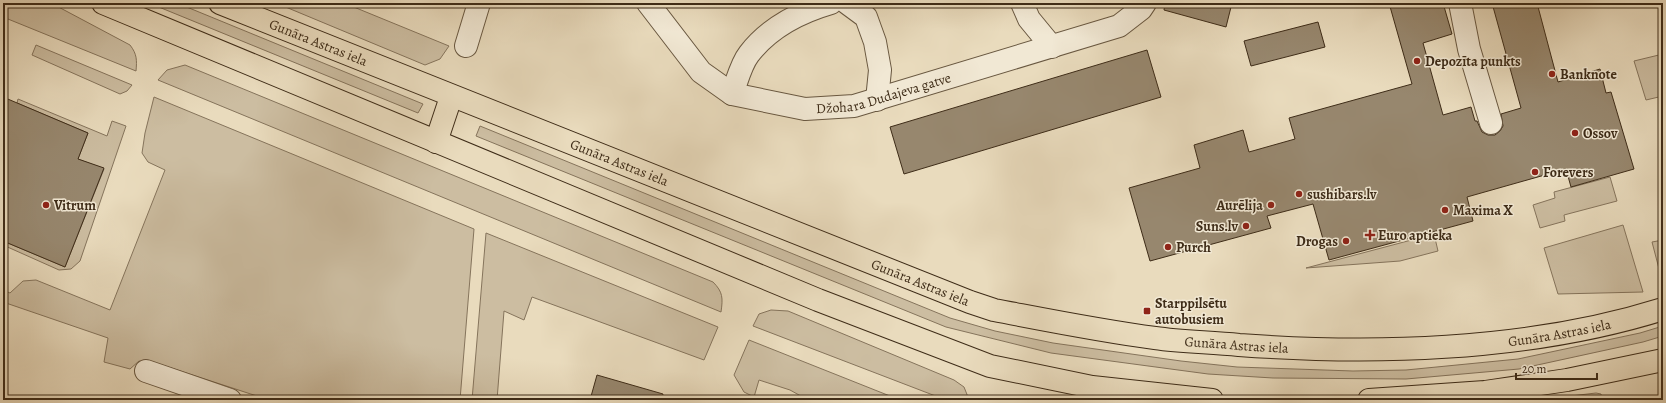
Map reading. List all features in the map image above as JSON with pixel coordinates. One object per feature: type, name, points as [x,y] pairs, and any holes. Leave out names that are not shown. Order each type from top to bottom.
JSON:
[{"type":"main road","points":[[103,3],[436,142],[689,245],[818,300],[990,366],[1092,387],[1212,400]]},
{"type":"main road","name":"Gunāra Astras iela","points":[[220,3],[451,97],[970,302],[1009,313],[1156,338],[1293,348],[1359,349],[1446,348],[1560,334],[1663,309]]},
{"type":"main road","points":[[436,142],[451,97]]},
{"type":"main road","points":[[1369,400],[1485,392],[1567,380],[1663,360]]},
{"type":"street","points":[[466,46],[480,3]]},
{"type":"street","name":"Džohara Dudajeva gatve","points":[[648,3],[701,72],[732,94],[805,109],[854,106],[1052,47],[1119,26],[1141,10],[1145,3]]},
{"type":"street","points":[[732,94],[748,55],[775,28],[812,8],[831,3]]},
{"type":"street","points":[[847,3],[866,18],[875,42],[880,70],[877,100]]},
{"type":"street","points":[[1022,3],[1029,19],[1052,47]]},
{"type":"street","points":[[1460,3],[1469,49],[1491,123]]},
{"type":"street","points":[[146,371],[230,400]]},
{"type":"shaded area","points":[[3,3],[51,3],[130,45],[136,57],[136,71],[3,17]]},
{"type":"shaded area","points":[[149,3],[177,3],[423,104],[418,113]]},
{"type":"shaded area","points":[[276,3],[344,3],[449,46],[440,59],[425,65]]},
{"type":"shaded area","points":[[36,45],[132,85],[127,91],[120,94],[32,55]]},
{"type":"shaded area","points":[[1663,54],[1663,96],[1646,100],[1634,61]]},
{"type":"shaded area","points":[[185,65],[713,282],[719,289],[722,296],[721,312],[158,80],[167,70]]},
{"type":"shaded area","points":[[154,97],[474,229],[460,400],[269,400],[162,365],[139,361],[130,369],[104,362],[108,338],[3,302],[3,290],[10,293],[23,281],[36,280],[110,310],[165,170],[148,162],[142,153],[145,133]]},
{"type":"shaded area","points":[[18,99],[107,136],[112,121],[126,126],[80,261],[71,269],[59,270],[3,245],[3,241],[65,267],[104,169],[78,159],[88,133],[17,103]]},
{"type":"shaded area","points":[[480,126],[950,318],[995,331],[1053,343],[1181,361],[1237,367],[1353,371],[1406,370],[1518,359],[1640,333],[1663,326],[1663,336],[1643,342],[1519,369],[1406,379],[1273,378],[1208,374],[1051,353],[946,327],[476,136]]},
{"type":"shaded area","points":[[1610,177],[1617,201],[1564,215],[1565,221],[1540,228],[1533,205],[1555,198],[1554,192]]},
{"type":"shaded area","points":[[1623,225],[1643,292],[1558,294],[1544,248]]},
{"type":"shaded area","points":[[486,233],[718,327],[704,360],[532,297],[524,320],[504,311],[497,400],[472,400]]},
{"type":"shaded area","points":[[1434,234],[1438,251],[1400,261],[1306,268]]},
{"type":"shaded area","points":[[1663,240],[1663,284],[1652,242]]},
{"type":"shaded area","points":[[771,310],[788,311],[954,380],[964,387],[968,397],[967,400],[946,400],[753,326],[759,314]]},
{"type":"shaded area","points":[[749,340],[895,398],[891,400],[808,400],[790,390],[759,380],[754,397],[744,392],[734,375]]},
{"type":"shaded area","points":[[1596,393],[1601,394],[1602,400],[1537,400]]},
{"type":"building","points":[[1165,3],[1232,3],[1226,27],[1164,10]]},
{"type":"building","points":[[1389,3],[1443,3],[1452,34],[1423,43],[1443,115],[1471,107],[1475,121],[1477,121],[1482,132],[1488,135],[1495,135],[1503,126],[1501,114],[1521,108],[1492,3],[1537,3],[1558,82],[1600,69],[1606,93],[1611,92],[1634,169],[1571,187],[1566,169],[1467,197],[1473,221],[1329,260],[1313,204],[1267,216],[1271,228],[1150,261],[1129,188],[1200,168],[1194,145],[1243,130],[1249,152],[1295,139],[1289,118],[1412,84]]},
{"type":"building","points":[[1318,22],[1325,47],[1251,66],[1244,41]]},
{"type":"building","points":[[1147,50],[1161,97],[904,174],[890,127]]},
{"type":"building","name":"Vitrum","points":[[3,97],[88,133],[78,159],[104,168],[65,267],[3,241]]},
{"type":"building","points":[[597,375],[663,394],[662,400],[590,400]]},
{"type":"place","name":"Depozīta punkts","points":[[1417,61]]},
{"type":"place","name":"Banknote","points":[[1552,74]]},
{"type":"place","name":"Ossov","points":[[1575,133]]},
{"type":"place","name":"Forevers","points":[[1535,172]]},
{"type":"place","name":"sushibars.lv","points":[[1299,194]]},
{"type":"place","name":"Vitrum","points":[[46,205]]},
{"type":"place","name":"Aurēlija","points":[[1271,205]]},
{"type":"place","name":"Maxima X","points":[[1445,210]]},
{"type":"place","name":"Suns.lv","points":[[1246,226]]},
{"type":"place","name":"Euro aptieka","points":[[1370,235]]},
{"type":"place","name":"Drogas","points":[[1346,241]]},
{"type":"place","name":"Purch","points":[[1168,247]]},
{"type":"place","name":"Starppilsētu autobusiem","points":[[1147,311]]}]
